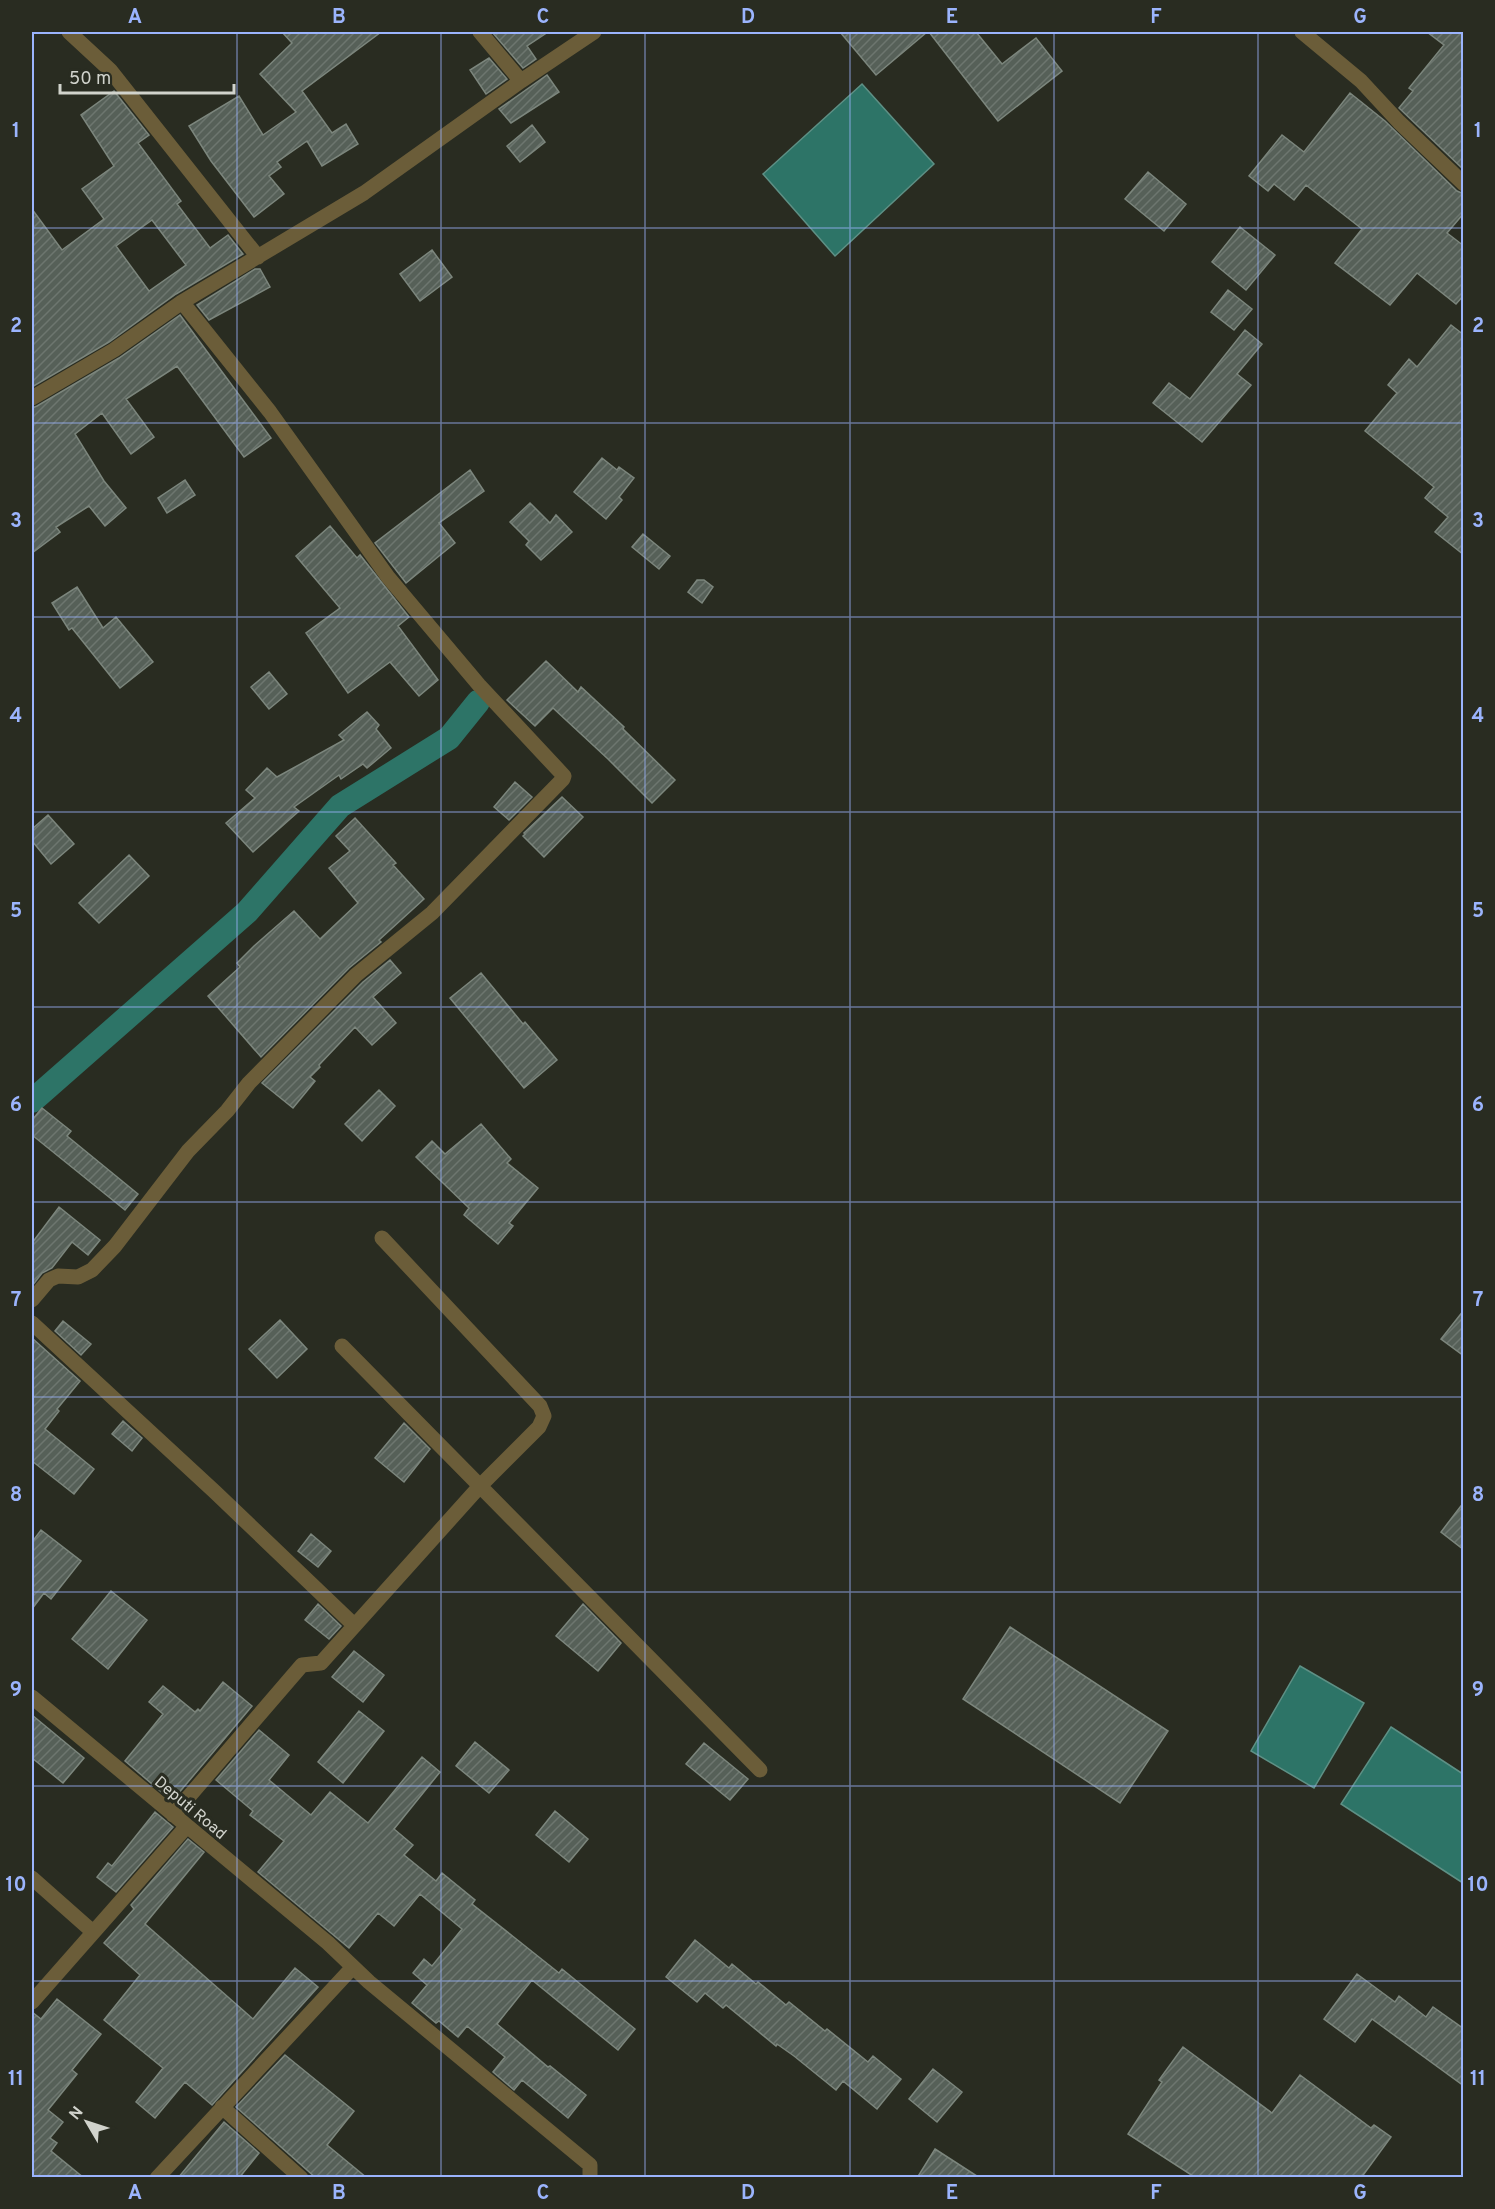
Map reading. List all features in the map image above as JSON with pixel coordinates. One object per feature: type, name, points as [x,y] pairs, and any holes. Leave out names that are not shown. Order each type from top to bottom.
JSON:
[{"type":"street","points":[[69,32],[110,70],[258,257]]},
{"type":"street","points":[[480,32],[521,81]]},
{"type":"street","points":[[32,398],[114,350],[182,302],[364,193],[594,32]]},
{"type":"street","points":[[1302,32],[1361,81],[1399,122],[1464,184]]},
{"type":"street","points":[[32,1300],[50,1280],[58,1276],[78,1277],[92,1270],[115,1246],[188,1151],[227,1111],[249,1083],[356,975],[432,913],[554,789],[564,776],[479,685],[388,577],[270,412],[182,302]]},
{"type":"street","points":[[173,1815],[302,1665],[321,1664],[480,1486],[539,1427],[544,1416],[540,1406],[382,1239]]},
{"type":"street","points":[[32,1323],[215,1492],[354,1625]]},
{"type":"street","points":[[342,1346],[760,1770]]},
{"type":"street","name":"Deputi Road","points":[[32,1697],[590,2165],[590,2178]]},
{"type":"street","points":[[32,2002],[187,1826]]},
{"type":"street","points":[[32,1878],[93,1932]]},
{"type":"street","points":[[157,2178],[353,1967]]},
{"type":"street","points":[[222,2107],[301,2178]]},
{"type":"water","points":[[862,84],[934,164],[835,256],[763,174]]},
{"type":"water","points":[[1300,1666],[1364,1703],[1314,1788],[1251,1751]]},
{"type":"water","points":[[1391,1727],[1463,1774],[1463,1883],[1341,1804]]},
{"type":"building","points":[[282,32],[381,32],[302,91],[332,133],[346,124],[358,144],[322,166],[307,141],[277,162],[281,167],[269,176],[284,194],[254,217],[211,161],[189,126],[239,96],[263,135],[296,112],[260,74],[292,43]]},
{"type":"building","points":[[492,32],[548,32],[527,46],[536,59],[523,68]]},
{"type":"building","points":[[840,32],[927,32],[876,75]]},
{"type":"building","points":[[929,32],[976,32],[1002,64],[1036,38],[1062,71],[998,121]]},
{"type":"building","points":[[1427,32],[1464,32],[1464,170],[1399,108],[1413,91],[1409,88],[1444,45]]},
{"type":"building","points":[[489,58],[507,79],[486,94],[470,70]]},
{"type":"building","points":[[547,75],[559,92],[511,123],[499,109]]},
{"type":"building","points":[[114,91],[149,135],[138,143],[181,201],[177,204],[210,248],[228,235],[243,254],[176,294],[109,342],[32,387],[32,209],[62,250],[104,219],[82,189],[114,166],[81,115]],"holes":[[[152,220],[186,265],[149,291],[116,246]]]},
{"type":"building","points":[[1350,93],[1385,121],[1457,191],[1464,194],[1464,213],[1447,233],[1464,246],[1464,295],[1456,304],[1417,273],[1390,305],[1335,263],[1362,229],[1306,185],[1294,200],[1274,184],[1268,191],[1249,176],[1282,135],[1304,152]]},
{"type":"building","points":[[532,125],[545,142],[520,162],[507,146]]},
{"type":"building","points":[[1148,172],[1186,204],[1164,231],[1125,199]]},
{"type":"building","points":[[1240,227],[1275,255],[1246,290],[1212,262]]},
{"type":"building","points":[[432,250],[452,277],[420,301],[400,274]]},
{"type":"building","points":[[255,269],[260,269],[270,287],[209,320],[197,305]]},
{"type":"building","points":[[1228,290],[1252,309],[1234,330],[1211,312]]},
{"type":"building","points":[[180,315],[271,438],[244,457],[177,366],[126,399],[154,437],[131,454],[102,413],[75,434],[104,481],[126,508],[105,526],[89,506],[56,527],[60,532],[32,553],[32,408],[119,358]]},
{"type":"building","points":[[1451,325],[1464,335],[1464,555],[1435,532],[1448,517],[1425,498],[1434,487],[1365,431],[1397,393],[1388,385],[1409,359],[1417,367]]},
{"type":"building","points":[[1245,330],[1262,344],[1237,374],[1251,385],[1202,442],[1153,403],[1169,383],[1190,399]]},
{"type":"building","points":[[602,458],[617,470],[619,467],[634,478],[619,497],[622,500],[606,519],[574,492]]},
{"type":"building","points":[[470,470],[484,491],[439,523],[455,543],[406,583],[375,543]]},
{"type":"building","points":[[185,480],[195,495],[167,513],[158,498]]},
{"type":"building","points":[[530,503],[550,523],[556,515],[572,532],[541,560],[526,545],[529,541],[510,522]]},
{"type":"building","points":[[330,526],[357,558],[360,555],[409,617],[398,626],[438,680],[419,696],[390,662],[348,693],[306,633],[340,608],[296,556]]},
{"type":"building","points":[[643,534],[670,556],[659,569],[632,547]]},
{"type":"building","points":[[697,580],[704,580],[713,587],[702,603],[688,592]]},
{"type":"building","points":[[77,587],[103,628],[116,617],[153,662],[120,688],[72,628],[69,630],[52,603]]},
{"type":"building","points":[[546,661],[578,692],[581,687],[624,727],[623,729],[675,780],[652,803],[553,708],[535,726],[507,700]]},
{"type":"building","points":[[269,672],[287,694],[269,709],[251,687]]},
{"type":"building","points":[[367,712],[379,725],[376,729],[391,748],[367,768],[363,764],[341,779],[339,775],[294,807],[299,811],[253,852],[226,823],[255,798],[246,790],[267,768],[277,777],[344,740],[339,735]]},
{"type":"building","points":[[515,782],[532,797],[509,820],[494,807]]},
{"type":"building","points":[[562,797],[583,817],[544,857],[523,836]]},
{"type":"building","points":[[48,815],[74,844],[51,864],[32,841],[32,829]]},
{"type":"building","points":[[355,818],[396,863],[393,865],[424,899],[379,940],[381,942],[349,968],[261,1057],[208,996],[240,967],[237,963],[254,946],[294,911],[320,939],[358,903],[329,868],[350,851],[336,836]]},
{"type":"building","points":[[129,855],[149,876],[99,923],[79,903]]},
{"type":"building","points":[[390,960],[401,973],[373,997],[396,1023],[372,1045],[355,1027],[319,1065],[320,1067],[310,1077],[315,1081],[293,1108],[262,1083],[363,982]]},
{"type":"building","points":[[481,973],[523,1024],[525,1022],[557,1060],[524,1088],[450,998]]},
{"type":"building","points":[[379,1090],[395,1106],[362,1141],[345,1124]]},
{"type":"building","points":[[42,1108],[71,1131],[67,1136],[138,1194],[125,1210],[32,1135],[32,1120]]},
{"type":"building","points":[[481,1124],[511,1159],[507,1163],[538,1188],[509,1223],[513,1226],[498,1244],[464,1215],[469,1208],[416,1157],[432,1141],[445,1154]]},
{"type":"building","points":[[59,1207],[100,1240],[88,1255],[72,1242],[52,1268],[42,1273],[32,1286],[32,1243]]},
{"type":"building","points":[[1464,1310],[1464,1356],[1441,1339]]},
{"type":"building","points":[[280,1320],[307,1349],[277,1378],[249,1349]]},
{"type":"building","points":[[63,1321],[91,1344],[81,1355],[55,1331]]},
{"type":"building","points":[[32,1338],[80,1381],[57,1409],[59,1411],[45,1429],[94,1469],[74,1494],[32,1461]]},
{"type":"building","points":[[123,1421],[142,1438],[132,1451],[112,1434]]},
{"type":"building","points":[[404,1423],[430,1449],[404,1482],[375,1458]]},
{"type":"building","points":[[1464,1502],[1464,1550],[1441,1532]]},
{"type":"building","points":[[41,1530],[81,1561],[51,1599],[44,1593],[32,1609],[32,1542]]},
{"type":"building","points":[[311,1534],[331,1551],[318,1567],[298,1551]]},
{"type":"building","points":[[111,1591],[147,1620],[108,1669],[72,1639]]},
{"type":"building","points":[[318,1604],[341,1626],[329,1639],[305,1620]]},
{"type":"building","points":[[583,1604],[621,1643],[598,1671],[556,1636]]},
{"type":"building","points":[[1010,1627],[1168,1731],[1120,1803],[963,1699]]},
{"type":"building","points":[[354,1651],[384,1675],[363,1702],[332,1677]]},
{"type":"building","points":[[223,1682],[252,1706],[172,1801],[125,1761],[163,1714],[149,1702],[163,1686],[195,1712],[198,1709],[200,1711]]},
{"type":"building","points":[[359,1711],[384,1731],[343,1783],[318,1762]]},
{"type":"building","points":[[32,1715],[84,1758],[63,1783],[32,1758]]},
{"type":"building","points":[[259,1730],[289,1755],[269,1780],[311,1815],[330,1792],[368,1823],[422,1757],[440,1772],[394,1829],[413,1845],[404,1855],[436,1881],[442,1873],[475,1900],[472,1904],[559,1973],[562,1969],[635,2029],[618,2050],[532,1980],[497,2024],[548,2067],[550,2066],[586,2095],[568,2118],[522,2080],[514,2090],[493,2072],[505,2057],[467,2026],[458,2037],[439,2021],[436,2023],[412,2003],[427,1985],[413,1973],[424,1959],[432,1966],[462,1929],[420,1894],[394,1926],[378,1913],[349,1948],[258,1872],[284,1841],[250,1815],[253,1811],[216,1780]]},
{"type":"building","points":[[475,1742],[509,1770],[489,1793],[456,1766]]},
{"type":"building","points":[[704,1743],[748,1779],[730,1800],[686,1764]]},
{"type":"building","points":[[555,1811],[588,1839],[569,1862],[536,1835]]},
{"type":"building","points":[[155,1812],[173,1827],[116,1892],[97,1877],[108,1863],[112,1866]]},
{"type":"building","points":[[188,1839],[204,1852],[145,1924],[253,2019],[295,1968],[318,1987],[212,2105],[185,2082],[155,2118],[136,2102],[163,2068],[104,2020],[140,1975],[104,1943],[134,1909],[131,1905]]},
{"type":"building","points":[[695,1940],[729,1968],[732,1964],[786,2005],[789,2002],[868,2062],[873,2056],[901,2079],[877,2109],[843,2081],[836,2090],[794,2056],[777,2044],[776,2046],[726,2005],[723,2008],[705,1993],[697,2002],[666,1977]]},
{"type":"building","points":[[1357,1974],[1395,2002],[1399,1996],[1426,2017],[1433,2007],[1464,2029],[1464,2086],[1372,2019],[1355,2042],[1324,2019]]},
{"type":"building","points":[[57,1999],[101,2034],[72,2070],[77,2074],[48,2110],[63,2122],[50,2138],[57,2143],[51,2151],[84,2178],[32,2178],[32,2012],[41,2019]]},
{"type":"building","points":[[1183,2047],[1272,2113],[1300,2075],[1371,2128],[1374,2125],[1391,2137],[1361,2178],[1196,2178],[1128,2134],[1162,2082],[1159,2080]]},
{"type":"building","points":[[285,2055],[354,2111],[327,2145],[367,2178],[316,2178],[236,2107]]},
{"type":"building","points":[[933,2069],[962,2092],[937,2122],[909,2099]]},
{"type":"building","points":[[224,2122],[259,2153],[239,2178],[178,2178]]},
{"type":"building","points":[[935,2149],[980,2178],[917,2178]]},
{"type":"waterway","points":[[32,1101],[247,912],[340,806],[449,738],[478,702]]}]
